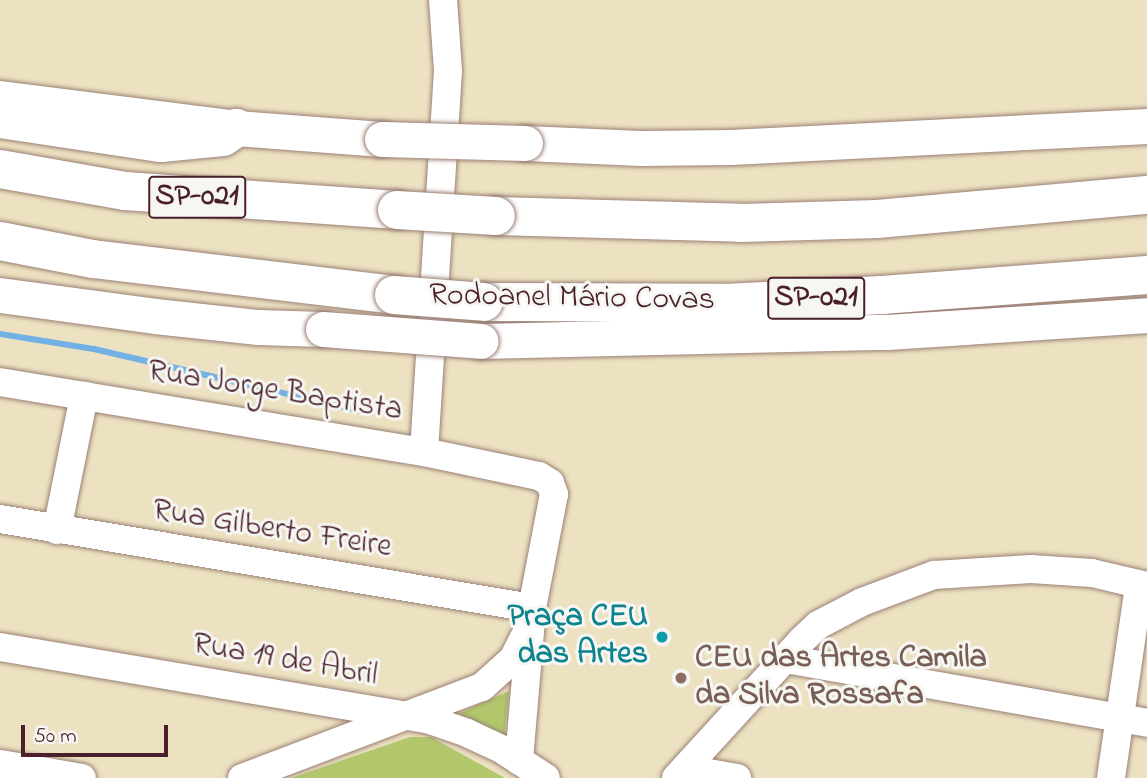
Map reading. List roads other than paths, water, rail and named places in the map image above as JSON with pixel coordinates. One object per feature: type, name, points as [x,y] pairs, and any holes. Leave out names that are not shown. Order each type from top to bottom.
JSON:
[{"type":"highway","points":[[0,119],[161,143],[223,137],[236,128]]},
{"type":"highway","name":"SP-021","points":[[0,169],[125,191],[496,216],[741,223],[877,219],[1147,195]]},
{"type":"highway","name":"Rodoanel Mário Covas","points":[[0,240],[93,258],[394,295],[484,302],[724,303],[882,295],[1147,275]]},
{"type":"main road","points":[[0,98],[236,128],[382,139],[640,148],[770,146],[1147,126]]},
{"type":"main road","points":[[0,295],[168,317],[481,341],[887,332],[1147,315]]},
{"type":"street","points":[[424,452],[448,71],[443,0]]},
{"type":"street","name":"Rua Jorge Baptista","points":[[0,382],[424,452],[539,476],[550,483],[554,494],[531,616]]},
{"type":"street","points":[[57,530],[83,396]]},
{"type":"street","name":"Rua Gilberto Freire","points":[[0,519],[531,616]]},
{"type":"street","points":[[681,773],[818,625],[862,602],[934,575],[1031,569],[1092,573],[1143,585],[1134,721],[1111,778]]},
{"type":"street","points":[[242,778],[482,687],[513,659],[531,616]]},
{"type":"street","points":[[519,760],[531,616]]},
{"type":"street","name":"Rua 19 de Abril","points":[[0,648],[430,720],[467,733],[519,760],[545,778]]},
{"type":"street","points":[[785,659],[1134,721]]},
{"type":"street","points":[[0,764],[82,778]]},
{"type":"street","points":[[681,773],[737,778]]},
{"type":"waterway","points":[[0,334],[94,349],[361,411]]},
{"type":"place","name":"Praça CEU das Artes","points":[[662,637]]},
{"type":"place","name":"CEU das Artes Camila da Silva Rossafa","points":[[681,678]]}]
